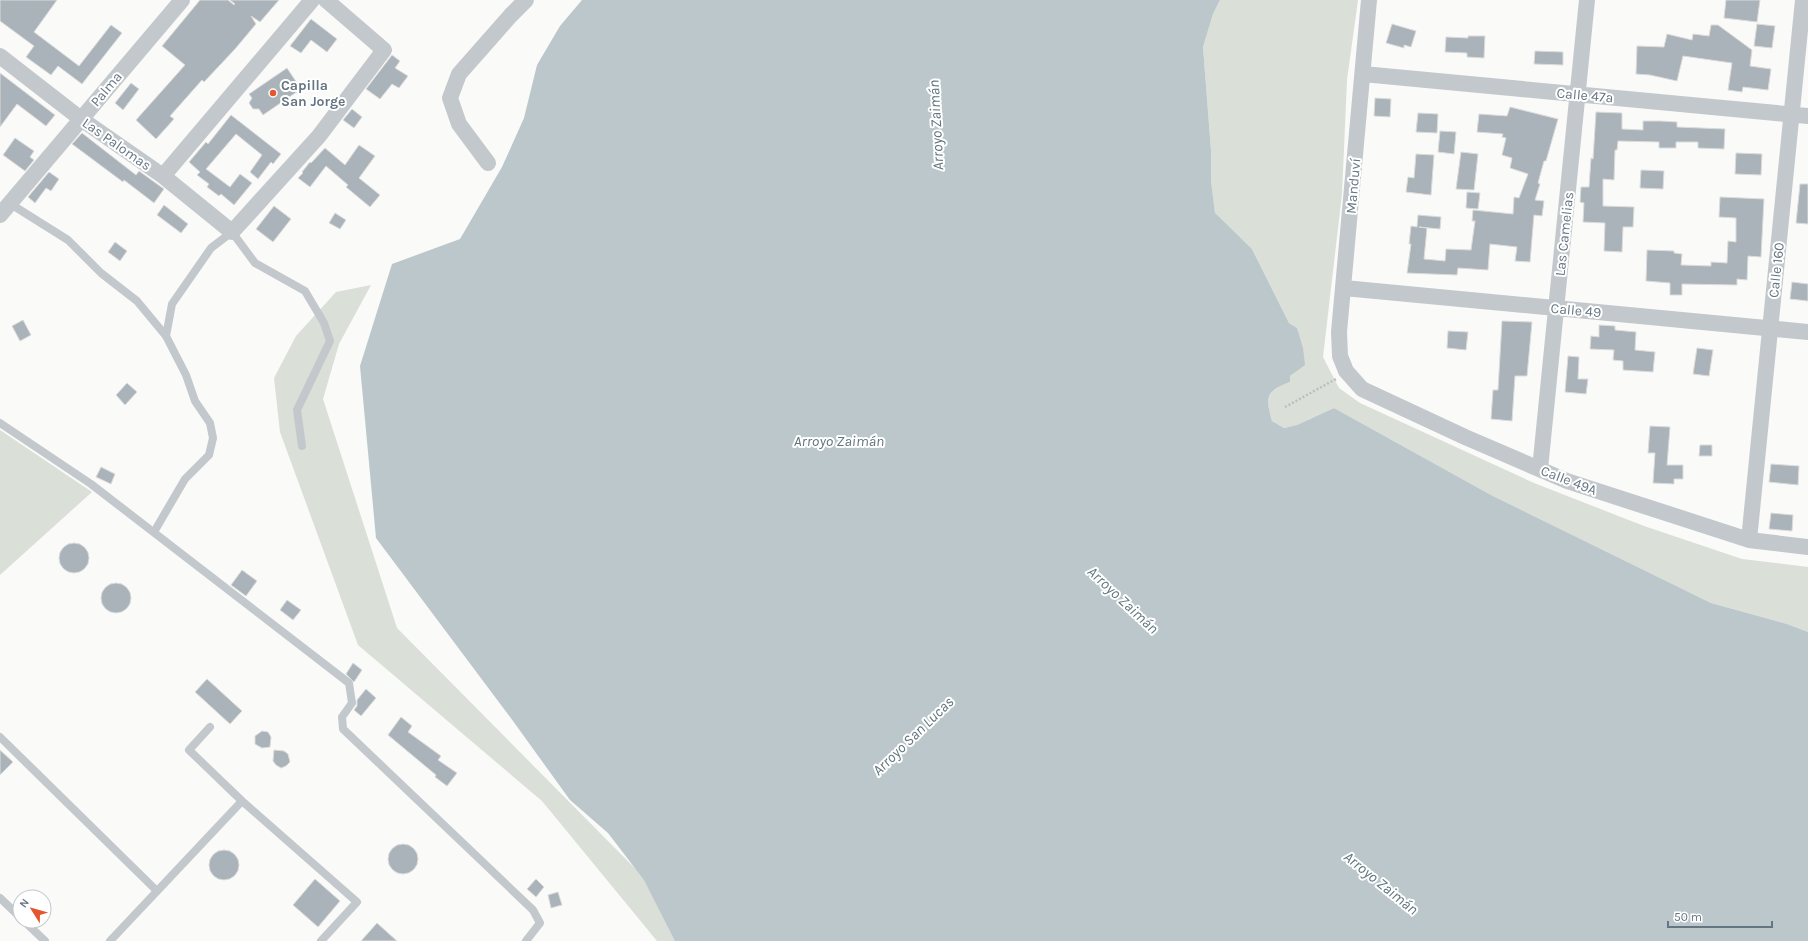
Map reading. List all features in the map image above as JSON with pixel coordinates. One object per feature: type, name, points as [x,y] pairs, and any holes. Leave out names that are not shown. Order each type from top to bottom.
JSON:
[{"type":"street","name":"Palma","points":[[5,209],[182,0]]},
{"type":"street","points":[[162,176],[312,0]]},
{"type":"street","points":[[232,232],[319,136],[384,50],[326,0]]},
{"type":"street","points":[[488,162],[459,124],[450,98],[459,74],[526,0]]},
{"type":"street","name":"Manduví","points":[[1341,372],[1339,332],[1369,0]]},
{"type":"street","name":"Las Camelias","points":[[1540,469],[1587,0]]},
{"type":"street","name":"Calle 160","points":[[1749,540],[1803,0]]},
{"type":"street","name":"Las Palomas","points":[[0,56],[81,119],[162,176],[232,232]]},
{"type":"street","name":"Calle 47a","points":[[1363,74],[1808,116]]},
{"type":"street","name":"Calle 49","points":[[1344,288],[1808,332]]},
{"type":"street","name":"Calle 49A","points":[[1341,372],[1362,389],[1465,437],[1567,481],[1749,540],[1808,547]]},
{"type":"lane","points":[[5,209],[68,240],[101,273],[137,301],[166,336],[186,375],[195,401],[210,423],[213,438],[209,456],[185,479],[154,532]]},
{"type":"lane","points":[[166,336],[172,304],[211,248],[232,232],[255,263],[305,291],[324,323],[330,341],[297,410],[302,446]]},
{"type":"lane","points":[[0,423],[90,484],[349,683],[352,703],[342,717],[344,729],[533,910],[540,923],[527,941]]},
{"type":"lane","points":[[210,726],[189,750],[242,801],[357,902],[321,941]]},
{"type":"lane","points":[[0,737],[157,891]]},
{"type":"lane","points":[[110,941],[242,801]]},
{"type":"lane","points":[[0,898],[12,909]]},
{"type":"lane","points":[[32,929],[45,941]]},
{"type":"path","points":[[1285,407],[1338,378],[1341,372]]},
{"type":"shaded area","points":[[1220,0],[1358,0],[1347,80],[1342,194],[1323,357],[1339,388],[1360,403],[1534,483],[1644,526],[1742,559],[1808,567],[1808,632],[1787,624],[1711,603],[1491,495],[1334,408],[1297,425],[1284,428],[1272,421],[1268,406],[1269,396],[1282,385],[1290,382],[1290,376],[1304,365],[1297,328],[1289,323],[1252,249],[1215,214],[1211,181],[1211,150],[1203,47],[1213,14]]},
{"type":"shaded area","points":[[371,285],[339,344],[323,399],[397,628],[707,941],[657,941],[542,801],[358,645],[280,432],[274,378],[296,336],[336,292]]},
{"type":"shaded area","points":[[0,430],[92,492],[0,575]]},
{"type":"water","name":"Arroyo Zaimán","points":[[582,0],[1220,0],[1213,14],[1203,47],[1211,150],[1211,181],[1215,213],[1252,249],[1289,323],[1297,328],[1303,348],[1305,365],[1290,376],[1290,382],[1276,389],[1269,396],[1268,406],[1272,421],[1284,428],[1297,425],[1334,408],[1491,495],[1711,603],[1787,624],[1808,632],[1808,941],[675,941],[644,880],[608,833],[570,800],[513,721],[376,538],[360,366],[392,264],[460,239],[502,167],[524,118],[537,65],[560,26]]},
{"type":"building","points":[[0,0],[57,0],[34,32],[79,66],[111,25],[122,33],[82,84],[58,66],[51,75],[26,57],[34,46],[0,21]]},
{"type":"building","points":[[200,0],[228,0],[234,5],[235,4],[230,0],[279,0],[260,22],[251,16],[256,24],[235,49],[204,82],[202,80],[170,116],[174,119],[156,139],[136,120],[185,65],[162,46]]},
{"type":"building","points":[[1726,0],[1760,0],[1757,22],[1724,18]]},
{"type":"building","points":[[311,19],[337,39],[327,52],[311,40],[301,53],[290,46]]},
{"type":"building","points":[[1392,24],[1416,31],[1411,47],[1404,45],[1404,48],[1386,43]]},
{"type":"building","points":[[1757,24],[1775,26],[1772,48],[1754,46]]},
{"type":"building","points":[[1711,25],[1718,25],[1752,50],[1750,66],[1771,69],[1768,90],[1743,87],[1742,92],[1728,90],[1732,63],[1683,56],[1677,81],[1650,75],[1636,74],[1637,46],[1664,47],[1667,34],[1692,40],[1693,34],[1709,36]]},
{"type":"building","points":[[1468,36],[1485,36],[1484,58],[1467,57],[1467,53],[1445,52],[1446,37],[1468,38]]},
{"type":"building","points":[[1535,51],[1563,52],[1563,65],[1534,64]]},
{"type":"building","points":[[392,55],[400,61],[395,68],[408,76],[399,88],[392,84],[380,99],[366,89]]},
{"type":"building","points":[[287,68],[301,89],[263,115],[259,109],[253,109],[249,103],[252,98],[249,94]]},
{"type":"building","points":[[0,73],[55,115],[46,126],[17,104],[0,127]]},
{"type":"building","points":[[131,83],[139,89],[123,110],[115,103]]},
{"type":"building","points":[[1375,98],[1391,99],[1390,117],[1374,116]]},
{"type":"building","points":[[1510,107],[1558,119],[1538,183],[1540,184],[1535,200],[1544,201],[1542,216],[1534,215],[1530,262],[1515,261],[1517,247],[1490,244],[1488,270],[1458,268],[1457,275],[1407,273],[1411,244],[1409,244],[1411,226],[1417,227],[1418,215],[1441,217],[1440,229],[1419,227],[1427,228],[1424,259],[1445,261],[1446,249],[1471,250],[1475,221],[1472,221],[1473,210],[1513,214],[1514,197],[1519,198],[1528,174],[1510,168],[1512,158],[1502,155],[1506,138],[1502,137],[1503,134],[1477,132],[1479,114],[1507,116]]},
{"type":"building","points":[[352,109],[362,117],[354,128],[343,120]]},
{"type":"building","points":[[1596,112],[1622,113],[1622,129],[1643,130],[1643,121],[1660,121],[1677,122],[1677,127],[1725,129],[1724,149],[1698,148],[1698,142],[1676,142],[1676,148],[1659,148],[1659,142],[1618,141],[1617,150],[1615,150],[1614,180],[1603,179],[1603,206],[1634,207],[1633,227],[1623,227],[1622,252],[1604,251],[1605,223],[1583,222],[1584,203],[1580,202],[1581,187],[1589,187],[1591,158],[1593,159]]},
{"type":"building","points":[[1418,113],[1438,114],[1437,133],[1416,132]]},
{"type":"building","points":[[231,115],[281,154],[273,164],[271,162],[258,179],[250,172],[262,155],[236,134],[206,169],[230,187],[240,174],[252,183],[234,205],[221,194],[219,196],[207,187],[209,184],[197,175],[200,172],[189,162],[206,142],[208,144]]},
{"type":"building","points":[[1440,131],[1456,132],[1454,154],[1438,152]]},
{"type":"building","points":[[82,133],[136,175],[139,171],[164,189],[154,203],[72,144]]},
{"type":"building","points":[[15,138],[34,151],[30,157],[34,160],[25,171],[3,155]]},
{"type":"building","points":[[359,145],[375,156],[359,178],[380,195],[370,207],[346,187],[348,185],[326,166],[310,187],[298,178],[310,162],[311,163],[325,148],[345,165]]},
{"type":"building","points":[[1461,152],[1478,154],[1474,190],[1456,189]]},
{"type":"building","points":[[1736,153],[1762,154],[1761,175],[1735,174]]},
{"type":"building","points":[[1416,154],[1434,155],[1431,195],[1406,192],[1408,177],[1414,178]]},
{"type":"building","points":[[1641,170],[1664,171],[1663,189],[1640,188]]},
{"type":"building","points":[[49,172],[59,179],[51,191],[46,188],[35,203],[28,197]]},
{"type":"building","points":[[1800,184],[1808,184],[1808,224],[1796,223]]},
{"type":"building","points":[[1467,192],[1480,193],[1478,209],[1466,208]]},
{"type":"building","points":[[1720,197],[1764,199],[1761,257],[1748,256],[1747,280],[1737,279],[1737,285],[1682,284],[1682,295],[1670,295],[1670,283],[1646,281],[1647,250],[1674,251],[1674,253],[1682,254],[1681,265],[1711,266],[1711,262],[1727,263],[1728,241],[1736,242],[1736,218],[1719,217]]},
{"type":"building","points":[[164,205],[188,224],[181,233],[157,215]]},
{"type":"building","points":[[274,206],[291,219],[273,242],[256,229]]},
{"type":"building","points":[[335,213],[346,220],[340,229],[329,223]]},
{"type":"building","points":[[115,242],[127,251],[120,261],[108,252]]},
{"type":"building","points":[[1792,282],[1808,284],[1808,301],[1790,299]]},
{"type":"building","points":[[23,320],[31,335],[20,341],[12,326]]},
{"type":"building","points":[[1502,321],[1532,322],[1527,376],[1515,376],[1512,421],[1491,419],[1493,390],[1498,390]]},
{"type":"building","points":[[1599,325],[1615,326],[1615,330],[1636,332],[1635,350],[1655,352],[1653,372],[1623,370],[1623,361],[1613,360],[1614,350],[1590,349],[1591,336],[1599,337]]},
{"type":"building","points":[[1448,331],[1468,332],[1466,350],[1447,348]]},
{"type":"building","points":[[1697,348],[1713,350],[1709,376],[1693,374]]},
{"type":"building","points":[[1568,356],[1579,357],[1578,379],[1588,379],[1586,394],[1565,392]]},
{"type":"building","points":[[127,383],[137,392],[125,405],[116,395]]},
{"type":"building","points":[[1650,426],[1670,427],[1667,465],[1683,465],[1683,479],[1674,479],[1674,484],[1653,483],[1655,453],[1648,453]]},
{"type":"building","points":[[1700,445],[1712,445],[1712,456],[1699,456]]},
{"type":"building","points":[[1771,464],[1799,466],[1798,485],[1769,482]]},
{"type":"building","points":[[101,467],[115,474],[111,484],[96,477]]},
{"type":"building","points":[[1771,513],[1793,515],[1792,531],[1769,529]]},
{"type":"building","points":[[74,543],[85,547],[89,558],[85,569],[74,573],[63,569],[59,558],[63,547]]},
{"type":"building","points":[[242,570],[257,581],[246,596],[231,585]]},
{"type":"building","points":[[116,583],[127,587],[131,598],[127,609],[116,613],[105,609],[101,598],[105,587]]},
{"type":"building","points":[[287,600],[301,610],[293,620],[280,610]]},
{"type":"building","points":[[353,663],[362,670],[354,682],[346,674]]},
{"type":"building","points":[[207,679],[242,711],[230,724],[195,692]]},
{"type":"building","points":[[366,689],[376,698],[361,716],[354,710],[357,706],[357,700]]},
{"type":"building","points":[[401,717],[412,726],[408,732],[441,756],[438,760],[457,773],[447,786],[388,735]]},
{"type":"building","points":[[262,731],[268,732],[271,737],[270,747],[262,748],[255,744],[255,736]]},
{"type":"building","points":[[0,750],[13,762],[0,775]]},
{"type":"building","points":[[274,750],[284,751],[288,754],[290,762],[286,766],[281,768],[273,761]]},
{"type":"building","points":[[403,844],[414,848],[418,859],[414,870],[403,874],[392,870],[388,859],[392,848]]},
{"type":"building","points":[[224,850],[235,854],[239,865],[235,876],[224,880],[213,876],[209,865],[213,854]]},
{"type":"building","points":[[315,879],[340,901],[318,927],[293,905]]},
{"type":"building","points":[[536,879],[544,887],[536,897],[527,889]]},
{"type":"building","points":[[558,892],[562,905],[551,908],[548,895]]},
{"type":"building","points":[[377,923],[397,941],[361,941]]},
{"type":"place","name":"Capilla San Jorge","points":[[273,93]]},
{"type":"water label","name":"Arroyo San Lucas","points":[[913,736]]}]
